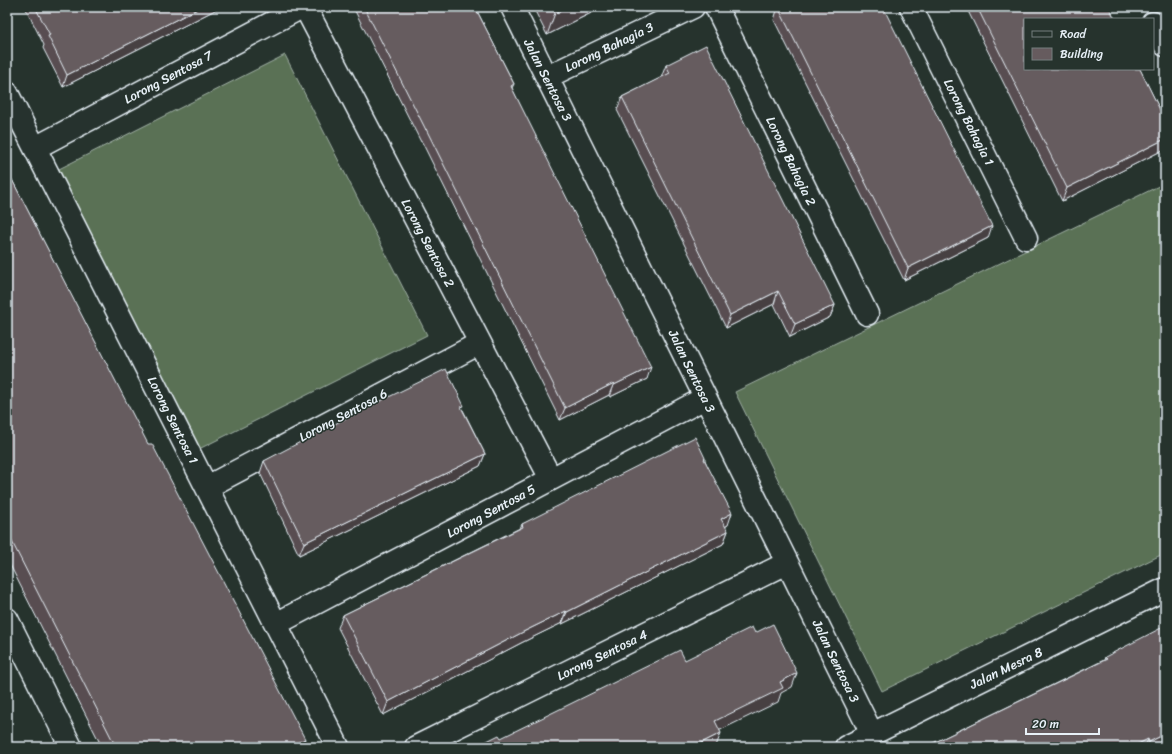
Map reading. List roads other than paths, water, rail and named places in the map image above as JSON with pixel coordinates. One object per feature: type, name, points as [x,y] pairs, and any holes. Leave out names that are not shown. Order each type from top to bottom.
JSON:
[{"type":"street","name":"Lorong Sentosa 7","points":[[35,148],[304,7]]},
{"type":"street","name":"Lorong Sentosa 2","points":[[304,7],[551,479]]},
{"type":"street","name":"Jalan Sentosa 3","points":[[512,7],[872,734]]},
{"type":"street","name":"Lorong Bahagia 3","points":[[547,77],[693,7]]},
{"type":"street","name":"Lorong Bahagia 2","points":[[716,7],[867,314]]},
{"type":"street","name":"Lorong Bahagia 1","points":[[911,7],[1026,238]]},
{"type":"street","points":[[1144,7],[1150,18]]},
{"type":"street","points":[[1154,25],[1165,45]]},
{"type":"street","name":"Lorong Sentosa 1","points":[[7,93],[338,747]]},
{"type":"street","name":"Lorong Sentosa 6","points":[[207,487],[480,343]]},
{"type":"street","name":"Lorong Sentosa 5","points":[[276,624],[705,398]]},
{"type":"street","name":"Lorong Sentosa 4","points":[[416,747],[787,563]]},
{"type":"street","name":"Jalan Mesra 8","points":[[846,747],[1165,589]]},
{"type":"street","points":[[7,619],[71,747]]}]
